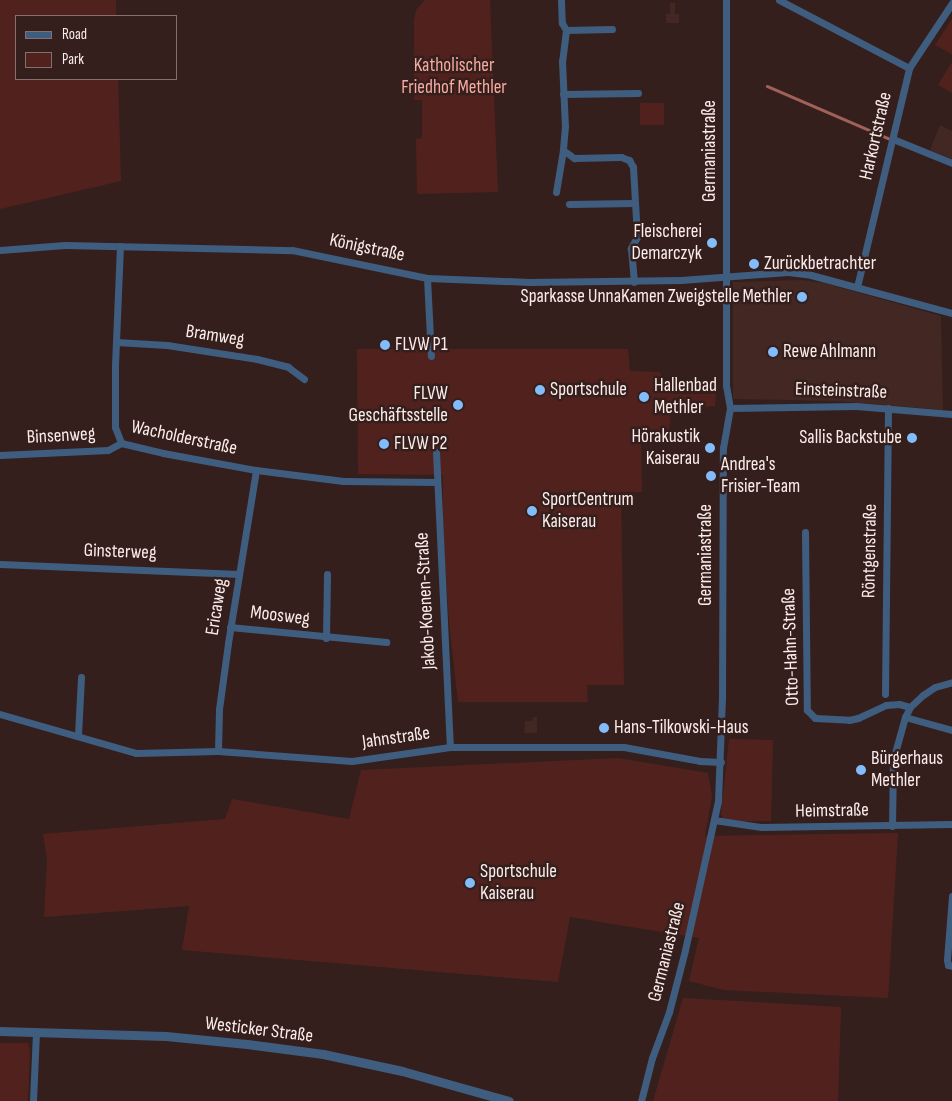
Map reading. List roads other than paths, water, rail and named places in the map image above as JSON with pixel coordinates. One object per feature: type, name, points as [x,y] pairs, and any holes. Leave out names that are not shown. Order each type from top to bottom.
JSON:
[{"type":"street","points":[[556,192],[565,126],[562,61],[566,30],[562,23],[561,0]]},
{"type":"street","name":"Germaniastraße","points":[[641,1101],[652,1058],[669,1012],[714,820],[720,762],[723,466],[726,426],[730,408],[726,386],[726,0]]},
{"type":"street","points":[[779,0],[909,68]]},
{"type":"street","name":"Harkortstraße","points":[[857,287],[909,68],[952,3]]},
{"type":"street","points":[[566,30],[612,29]]},
{"type":"street","points":[[563,94],[638,92]]},
{"type":"street","points":[[893,138],[952,163]]},
{"type":"street","points":[[563,150],[574,158],[621,157],[629,160],[632,167],[635,203],[636,237],[631,248],[634,282]]},
{"type":"street","points":[[569,204],[635,203]]},
{"type":"street","name":"Königstraße","points":[[0,250],[65,246],[120,246],[292,250],[427,278],[529,282],[634,282],[788,272],[811,275],[952,313]]},
{"type":"street","name":"Wacholderstraße","points":[[120,246],[115,427],[121,443],[163,453],[256,470],[343,481],[436,482]]},
{"type":"street","points":[[427,278],[431,356]]},
{"type":"street","name":"Bramweg","points":[[116,342],[167,345],[257,359],[288,367],[304,379]]},
{"type":"street","name":"Einsteinstraße","points":[[730,408],[842,406],[952,414]]},
{"type":"street","name":"Röntgenstraße","points":[[885,694],[888,408]]},
{"type":"street","name":"Binsenweg","points":[[0,455],[108,450],[121,443]]},
{"type":"street","name":"Jakob-Koenen-Straße","points":[[436,452],[450,747]]},
{"type":"street","name":"Ericaweg","points":[[218,751],[219,709],[230,627],[256,470]]},
{"type":"street","name":"Otto-Hahn-Straße","points":[[805,532],[806,710],[815,718],[849,720],[858,718],[886,705],[899,704],[910,707]]},
{"type":"street","name":"Ginsterweg","points":[[0,564],[239,574]]},
{"type":"street","name":"Moosweg","points":[[326,574],[326,638]]},
{"type":"street","name":"Moosweg","points":[[230,627],[326,638],[386,642]]},
{"type":"street","points":[[78,735],[81,677]]},
{"type":"street","points":[[892,826],[893,760],[905,717],[910,707],[935,687],[952,682]]},
{"type":"street","name":"Jahnstraße","points":[[0,714],[136,753],[218,751],[352,760],[450,747],[624,747],[700,761],[720,762]]},
{"type":"street","points":[[905,717],[952,730]]},
{"type":"street","name":"Heimstraße","points":[[714,820],[761,827],[952,824]]},
{"type":"street","points":[[952,896],[947,960],[948,965],[952,966]]},
{"type":"street","name":"Westicker Straße","points":[[0,1031],[166,1036],[324,1054],[402,1071],[509,1101]]},
{"type":"street","points":[[32,1101],[36,1031]]},
{"type":"waterway","points":[[767,86],[888,138]]},
{"type":"place","name":"Fleischerei Demarczyk","points":[[712,243]]},
{"type":"place","name":"Zurückbetrachter","points":[[754,264]]},
{"type":"place","name":"Sparkasse UnnaKamen Zweigstelle Methler","points":[[802,297]]},
{"type":"place","name":"FLVW P1","points":[[385,345]]},
{"type":"place","name":"Rewe Ahlmann","points":[[773,352]]},
{"type":"place","name":"Sportschule","points":[[540,390]]},
{"type":"place","name":"Hallenbad Methler","points":[[644,397]]},
{"type":"place","name":"FLVW Geschäftsstelle","points":[[458,405]]},
{"type":"place","name":"Sallis Backstube","points":[[912,438]]},
{"type":"place","name":"FLVW P2","points":[[384,444]]},
{"type":"place","name":"Hörakustik Kaiserau","points":[[710,448]]},
{"type":"place","name":"Andrea's Frisier-Team","points":[[711,476]]},
{"type":"place","name":"SportCentrum Kaiserau","points":[[532,511]]},
{"type":"place","name":"Hans-Tilkowski-Haus","points":[[604,728]]},
{"type":"place","name":"Bürgerhaus Methler","points":[[861,770]]},
{"type":"place","name":"Sportschule Kaiserau","points":[[470,883]]},
{"type":"park label","name":"Katholischer Friedhof Methler","points":[[454,77]]}]
